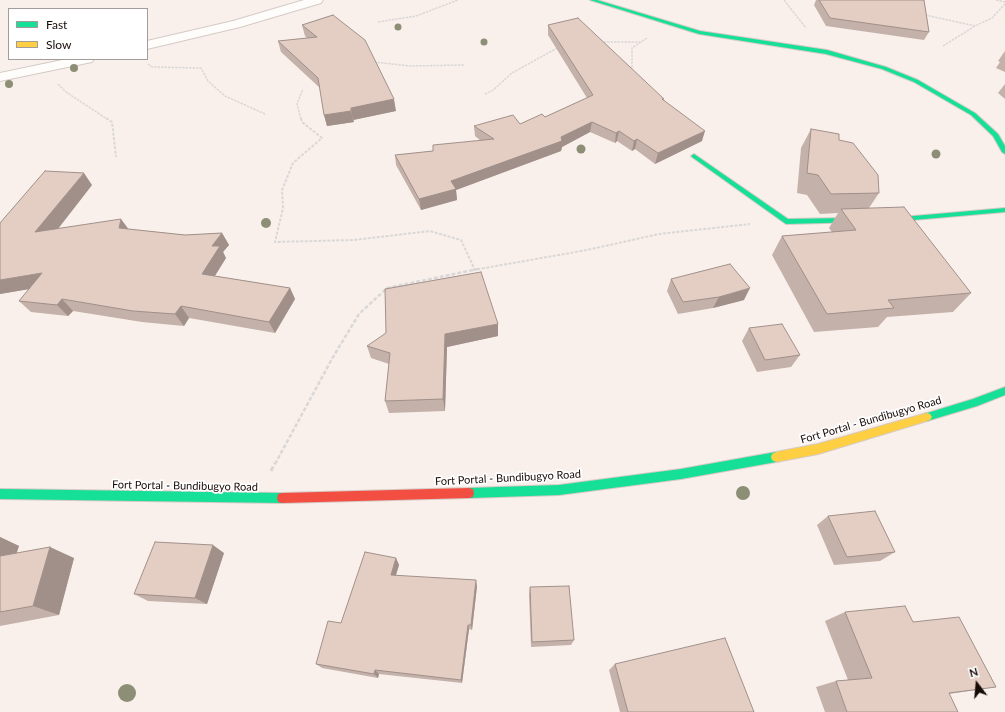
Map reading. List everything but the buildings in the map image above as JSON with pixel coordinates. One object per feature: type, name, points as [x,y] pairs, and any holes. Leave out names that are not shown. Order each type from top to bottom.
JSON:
[{"type":"street","points":[[148,45],[236,24],[316,0]]},
{"type":"street","points":[[592,0],[699,32],[827,52],[884,68],[916,80],[987,125],[996,136],[1005,152]]},
{"type":"street","points":[[0,77],[45,69],[83,60]]},
{"type":"street","points":[[694,156],[786,222],[902,219],[1005,210]]},
{"type":"street","name":"Fort Portal - Bundibugyo Road","points":[[0,494],[255,499],[559,490],[681,474],[818,449],[974,403],[1005,391]]},
{"type":"path","points":[[378,22],[416,16],[458,0]]},
{"type":"path","points":[[784,0],[798,20],[827,52]]},
{"type":"path","points":[[943,46],[975,26],[992,18],[1005,3],[996,0]]},
{"type":"path","points":[[923,15],[975,26]]},
{"type":"path","points":[[632,74],[632,48],[645,38],[652,37]]},
{"type":"path","points":[[594,43],[640,42]]},
{"type":"path","points":[[485,94],[492,91],[512,73],[530,61],[558,48],[565,47]]},
{"type":"path","points":[[144,60],[152,67],[201,68],[208,81],[225,96],[265,114]]},
{"type":"path","points":[[374,62],[410,66],[464,64]]},
{"type":"path","points":[[45,69],[66,92],[112,122],[116,157]]},
{"type":"path","points":[[303,89],[297,104],[302,122],[322,138],[293,163],[282,190],[284,208],[275,242],[354,240],[430,231],[461,240],[476,270]]},
{"type":"path","points":[[255,499],[333,357],[359,314],[387,288],[587,250],[659,234],[742,224],[786,222]]},
{"type":"traffic: fast","points":[[592,0],[699,32],[827,52],[884,68],[916,81],[973,114],[996,135],[1005,152]]},
{"type":"traffic: fast","points":[[694,156],[786,222],[902,219],[1005,210]]},
{"type":"traffic: fast","points":[[927,417],[974,403],[1005,391]]},
{"type":"traffic: fast","points":[[469,493],[559,490],[681,474],[776,457]]},
{"type":"traffic: fast","points":[[0,494],[282,498]]},
{"type":"traffic: slow","points":[[776,457],[818,449],[927,417]]},
{"type":"traffic: jam","points":[[282,498],[469,493]]}]
